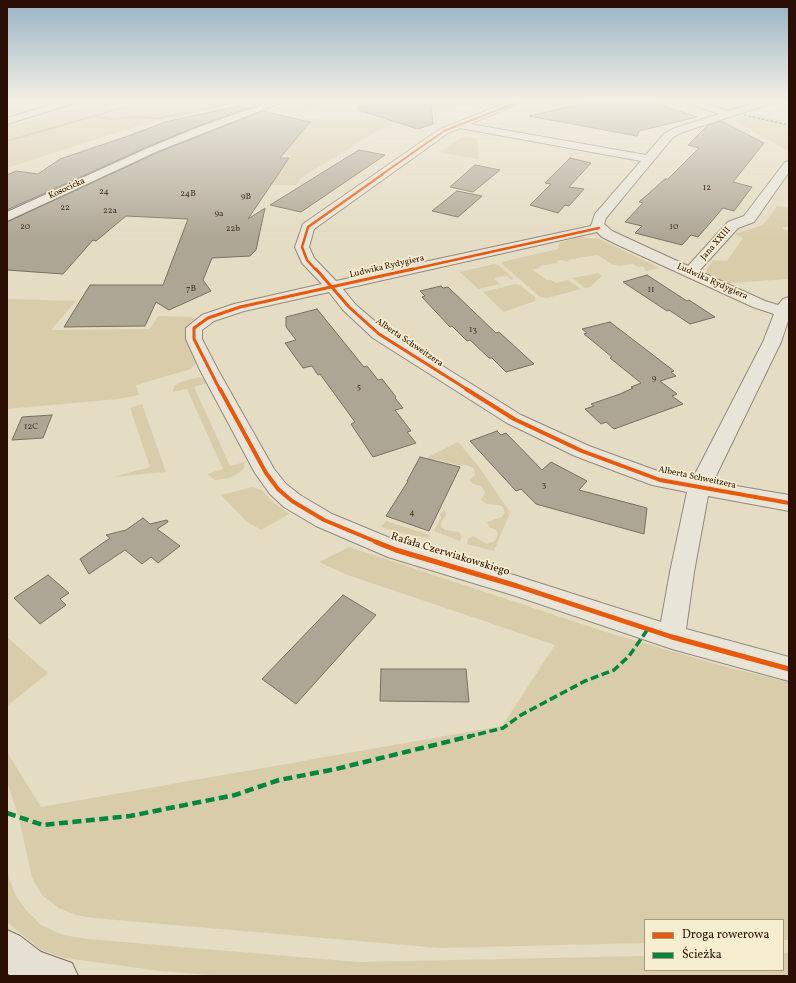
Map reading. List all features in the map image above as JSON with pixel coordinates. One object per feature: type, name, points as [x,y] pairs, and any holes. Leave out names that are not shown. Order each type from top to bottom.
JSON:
[{"type":"main road","points":[[7,949],[31,968],[59,976]]},
{"type":"street","name":"Kosocicka","points":[[7,217],[162,146]]},
{"type":"street","name":"Alberta Schweitzera","points":[[423,146],[308,227],[302,247],[307,260],[333,287],[349,307],[379,334],[514,419],[582,451],[660,480],[789,503]]},
{"type":"street","points":[[578,146],[649,159]]},
{"type":"street","points":[[599,228],[598,221],[600,217],[659,146]]},
{"type":"street","name":"Jana XXIII","points":[[690,272],[733,224],[749,219],[789,164]]},
{"type":"street","name":"Ludwika Rydygiera","points":[[194,339],[194,328],[208,318],[240,306],[599,228],[607,234],[760,304],[787,309],[699,488],[682,572],[672,637]]},
{"type":"street","name":"Rafała Czerwiakowskiego","points":[[194,339],[209,370],[266,474],[278,489],[292,501],[324,520],[396,550],[517,586],[672,637],[789,669]]},
{"type":"shaded area","points":[[7,146],[76,146],[7,168]]},
{"type":"shaded area","points":[[287,146],[353,146],[301,178],[296,185],[214,184],[161,177],[112,173],[159,152],[208,159],[286,162],[292,155],[282,154]]},
{"type":"shaded area","points":[[448,146],[478,146],[479,159],[438,152]]},
{"type":"shaded area","points":[[779,146],[788,146],[788,151]]},
{"type":"shaded area","points":[[777,206],[789,208],[789,227],[782,227],[784,230],[789,230],[789,279],[729,283],[707,273],[707,269],[713,260],[727,261],[743,238],[735,234],[763,225]]},
{"type":"shaded area","points":[[580,237],[599,239],[660,268],[646,271],[642,266],[638,267],[633,264],[619,266],[613,265],[598,255],[576,258],[576,260],[568,260],[569,262],[561,260],[556,261],[558,263],[540,266],[541,267],[533,270],[547,280],[551,280],[556,283],[568,280],[581,289],[547,298],[540,297],[502,264],[502,262],[558,249],[559,243]]},
{"type":"shaded area","points":[[494,264],[498,265],[513,278],[512,280],[506,276],[494,278],[500,284],[478,289],[460,272]]},
{"type":"shaded area","points":[[598,273],[602,276],[590,287],[585,288],[572,278]]},
{"type":"shaded area","points":[[515,284],[520,285],[535,297],[535,301],[504,312],[483,292]]},
{"type":"shaded area","points":[[7,299],[76,301],[51,330],[150,329],[158,316],[191,317],[196,319],[185,332],[197,361],[191,369],[136,385],[139,395],[118,399],[7,409]]},
{"type":"shaded area","points":[[199,377],[204,379],[207,383],[194,387],[230,466],[245,462],[244,468],[230,478],[215,480],[207,474],[223,469],[187,389],[173,392],[174,386],[181,382]]},
{"type":"shaded area","points":[[142,404],[166,472],[113,477],[150,467],[130,408]]},
{"type":"shaded area","points":[[458,442],[479,467],[510,512],[494,551],[467,544],[468,539],[473,536],[487,544],[495,541],[498,534],[496,530],[489,527],[487,522],[502,517],[505,513],[503,507],[499,505],[487,504],[481,500],[485,493],[484,490],[481,486],[473,484],[469,480],[475,475],[474,468],[435,459],[432,463],[422,460]]},
{"type":"shaded area","points":[[252,487],[262,490],[273,502],[289,514],[261,530],[246,521],[221,495]]},
{"type":"shaded area","points":[[444,509],[446,515],[441,522],[441,527],[446,530],[459,532],[462,537],[460,541],[434,531]]},
{"type":"shaded area","points":[[386,521],[430,535],[429,538],[400,533],[381,527]]},
{"type":"shaded area","points":[[349,547],[609,633],[726,667],[789,682],[789,940],[784,940],[784,919],[644,919],[644,943],[439,948],[93,918],[76,915],[59,908],[43,896],[32,878],[19,818],[7,781],[7,752],[41,807],[502,726],[555,645],[345,574],[319,562]]},
{"type":"shaded area","points":[[7,637],[48,673],[7,706]]},
{"type":"shaded area","points":[[7,869],[16,896],[26,910],[41,925],[63,935],[88,939],[358,962],[644,956],[644,971],[784,971],[784,953],[789,952],[789,976],[224,976],[160,971],[65,958],[41,950],[7,922]]},
{"type":"building","points":[[99,146],[149,146],[7,210],[7,175],[16,171],[38,174],[60,159]]},
{"type":"building","points":[[175,146],[290,146],[280,158],[289,158],[248,219],[265,208],[256,250],[250,256],[212,258],[203,280],[211,291],[169,310],[156,302],[145,326],[64,327],[90,285],[163,285],[188,219],[126,216],[96,241],[93,240],[63,274],[7,270],[7,222]]},
{"type":"building","points":[[691,146],[762,146],[733,182],[752,187],[734,211],[723,208],[698,237],[691,235],[682,245],[635,233],[642,226],[625,222],[643,203],[639,202],[665,179],[668,179],[699,148]]},
{"type":"building","points":[[359,150],[385,155],[301,212],[270,205]]},
{"type":"building","points":[[570,158],[591,163],[569,187],[584,189],[569,206],[565,205],[558,213],[530,205],[551,184],[545,183]]},
{"type":"building","points":[[475,165],[500,170],[473,192],[450,187]]},
{"type":"building","points":[[457,191],[482,196],[458,217],[432,211]]},
{"type":"building","points":[[647,275],[715,317],[690,324],[669,310],[667,311],[623,282]]},
{"type":"building","points":[[441,286],[443,288],[448,287],[496,333],[499,332],[534,364],[506,372],[470,340],[467,341],[452,326],[450,327],[422,297],[425,296],[420,291]]},
{"type":"building","points":[[317,309],[364,367],[367,366],[378,380],[382,379],[396,397],[395,398],[403,408],[395,410],[411,431],[407,432],[416,443],[373,457],[351,424],[355,422],[320,374],[318,375],[312,366],[303,368],[285,343],[296,340],[286,327],[286,317]]},
{"type":"building","points":[[610,322],[674,371],[671,372],[676,376],[660,381],[677,394],[672,396],[683,404],[614,429],[606,422],[601,424],[585,409],[594,406],[591,404],[620,394],[641,383],[610,358],[612,357],[584,334],[587,333],[582,329]]},
{"type":"building","points":[[52,415],[43,438],[12,440],[22,417]]},
{"type":"building","points":[[497,431],[501,435],[506,433],[542,470],[551,462],[587,481],[579,490],[647,508],[644,534],[536,504],[521,489],[516,491],[470,441]]},
{"type":"building","points":[[420,457],[460,467],[429,531],[386,516],[408,481]]},
{"type":"building","points":[[143,518],[150,524],[167,520],[168,522],[157,529],[180,546],[158,563],[151,557],[142,564],[125,550],[89,574],[80,559],[110,538],[106,535],[126,530]]},
{"type":"building","points":[[48,575],[69,593],[60,599],[66,605],[40,624],[14,598]]},
{"type":"building","points":[[343,595],[376,615],[296,704],[262,679]]},
{"type":"building","points":[[381,669],[466,669],[469,702],[380,701]]},
{"type":"marked path","points":[[7,813],[43,825],[130,816],[235,795],[279,780],[336,769],[503,728],[521,715],[585,681],[614,670],[629,656],[648,629]]},
{"type":"cycle path","points":[[423,146],[308,227],[302,247],[307,260],[333,287],[349,307],[379,334],[514,419],[582,451],[660,480],[789,503]]},
{"type":"cycle path","points":[[599,228],[240,307],[208,318],[194,328],[194,339],[209,370],[266,473],[278,489],[292,501],[324,520],[396,550],[517,586],[672,637],[789,669]]}]
